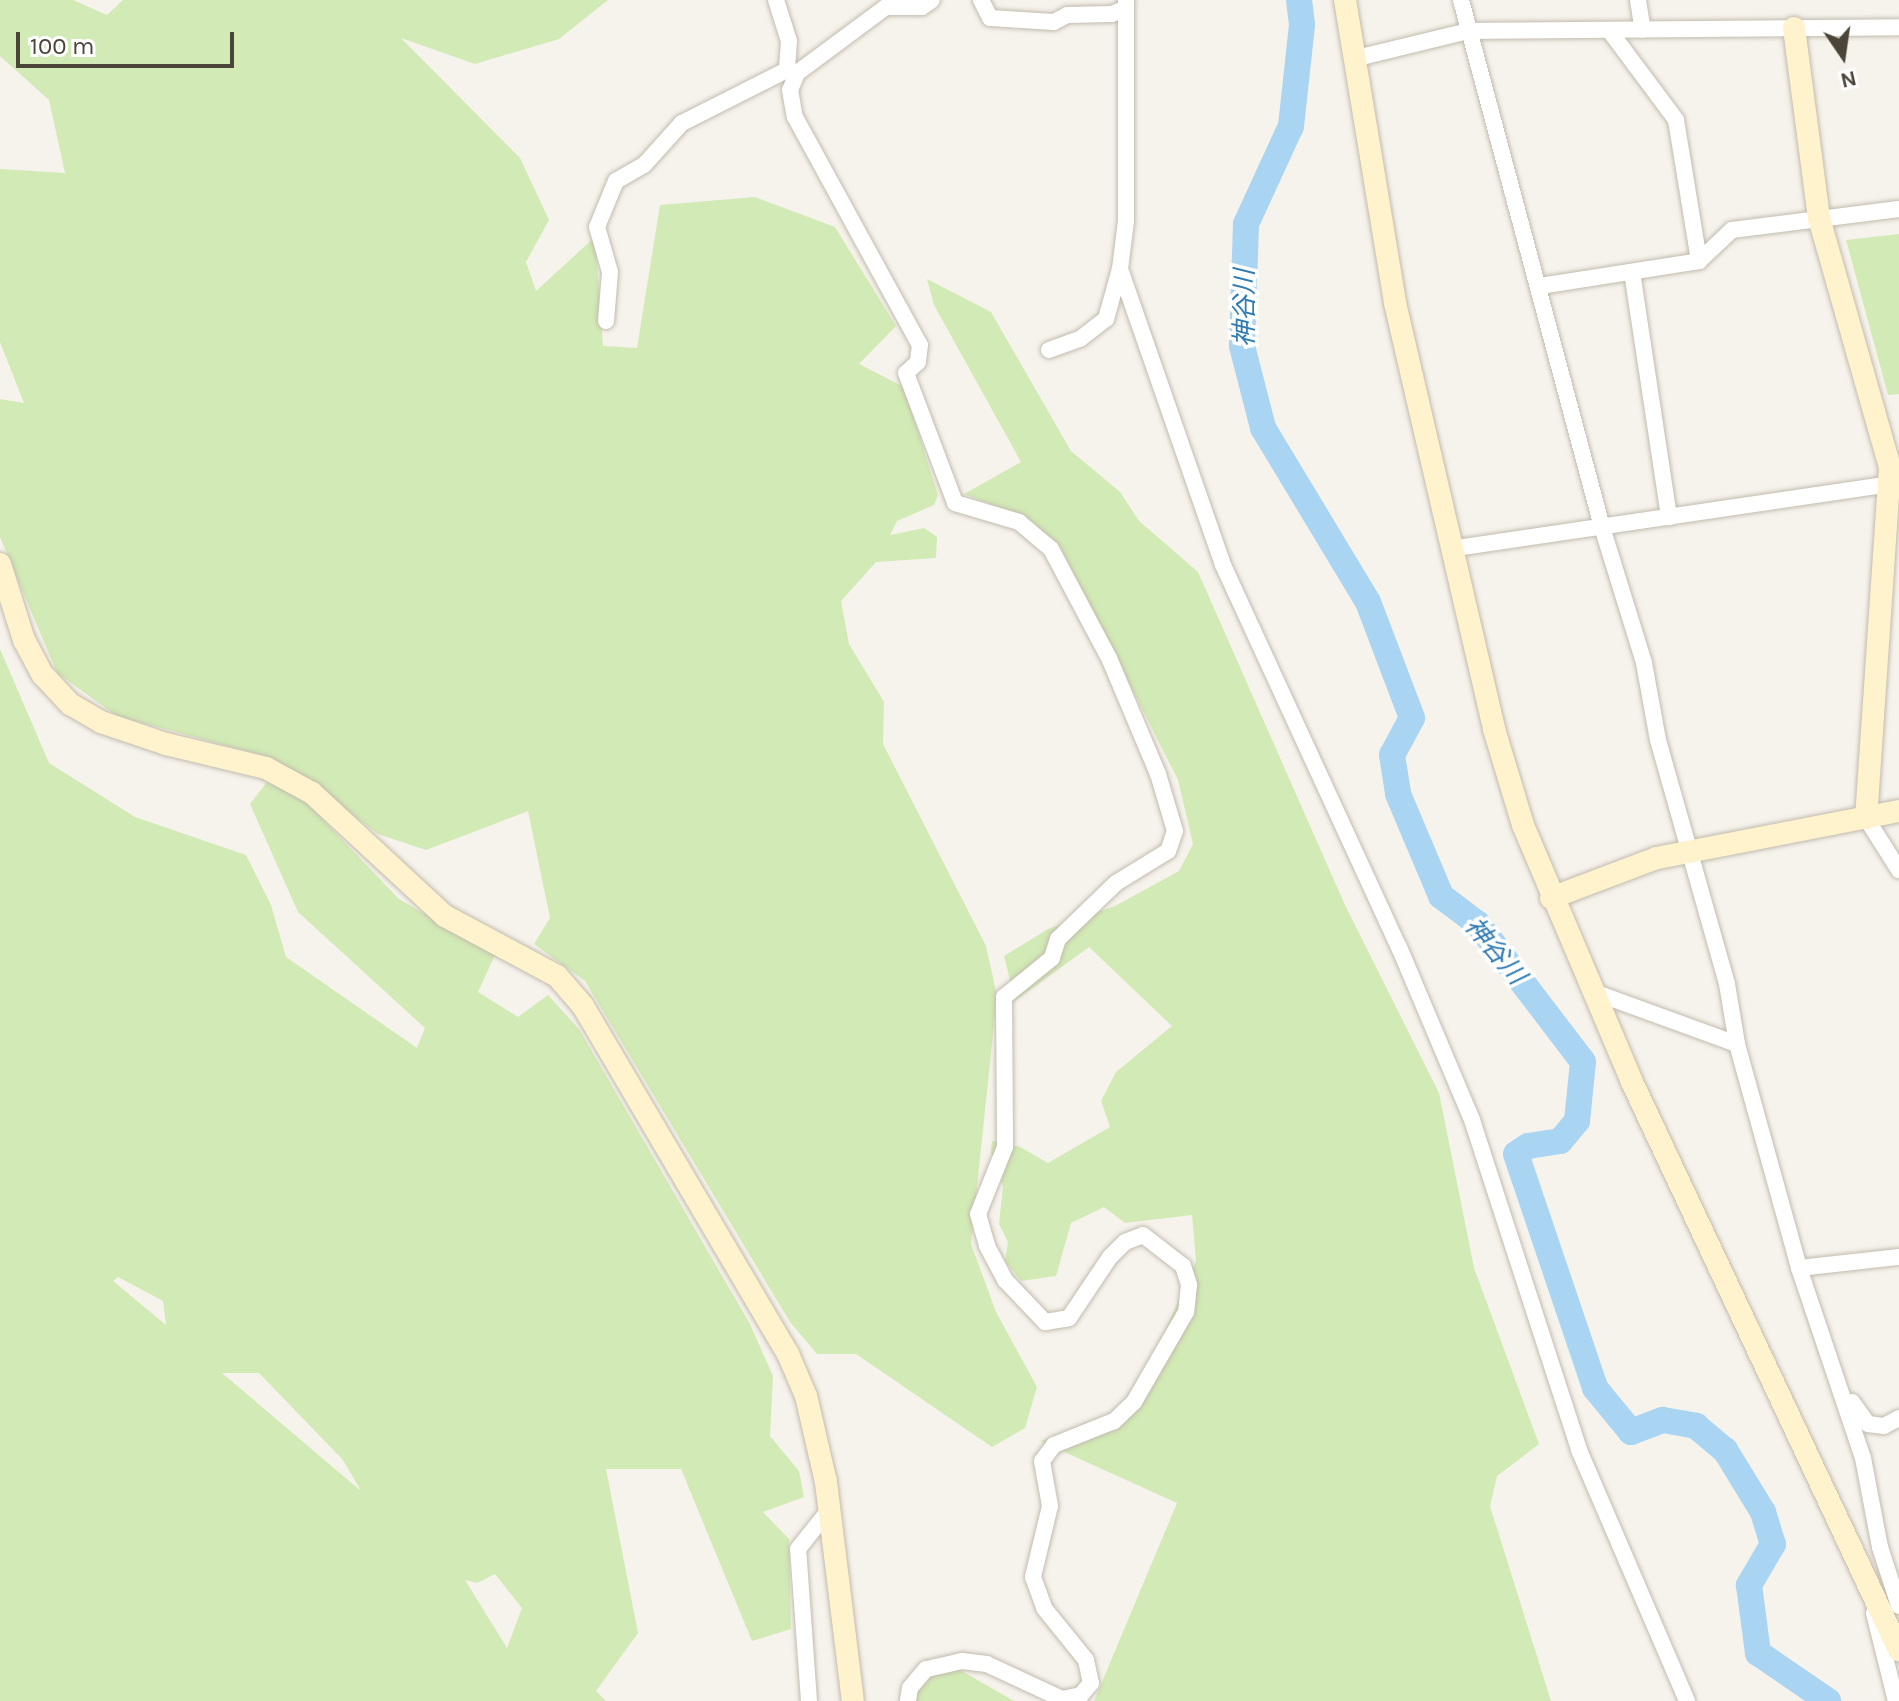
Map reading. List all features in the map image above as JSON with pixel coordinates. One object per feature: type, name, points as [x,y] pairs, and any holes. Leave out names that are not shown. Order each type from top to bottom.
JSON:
[{"type":"street","points":[[776,0],[789,41],[790,90],[795,117],[920,345],[918,362],[906,373],[955,503],[1019,522],[1051,549],[1109,658],[1158,774],[1175,831],[1168,851],[1116,883],[1058,939],[1052,958],[1004,997],[1005,1147],[978,1214],[987,1246],[1006,1281],[1045,1322],[1069,1318],[1110,1257],[1125,1242],[1143,1235],[1183,1266],[1189,1285],[1186,1312],[1134,1402],[1114,1421],[1045,1452],[1042,1477],[1050,1506],[1033,1577],[1044,1608],[1086,1660],[1091,1683],[1081,1695],[1062,1699],[987,1664],[962,1661],[926,1669],[910,1688],[908,1701]]},
{"type":"street","points":[[606,321],[610,272],[597,227],[616,181],[644,165],[682,123],[792,72],[886,7],[922,7],[932,0]]},
{"type":"street","points":[[981,0],[990,18],[1054,22],[1067,15],[1112,14],[1126,4]]},
{"type":"street","points":[[1345,0],[1395,303],[1450,549],[1494,729],[1551,898],[1591,991],[1893,1603]]},
{"type":"street","points":[[1461,0],[1602,527],[1644,663],[1688,852],[1727,984],[1737,1044],[1799,1268],[1863,1458],[1893,1603],[1899,1650]]},
{"type":"street","points":[[1638,0],[1643,30]]},
{"type":"street","points":[[1049,350],[1080,339],[1106,319],[1120,269],[1126,221],[1126,4]]},
{"type":"street","points":[[1353,59],[1468,31],[1899,27]]},
{"type":"street","points":[[1794,28],[1819,218],[1895,483],[1866,818],[1899,870]]},
{"type":"street","points":[[1609,30],[1676,120],[1699,261]]},
{"type":"street","points":[[1540,286],[1699,261],[1732,230],[1899,209]]},
{"type":"street","points":[[1120,269],[1223,565],[1399,947],[1472,1120],[1579,1450],[1687,1701]]},
{"type":"street","points":[[1632,272],[1669,517]]},
{"type":"street","points":[[1450,549],[1895,483]]},
{"type":"street","points":[[0,564],[24,640],[43,675],[70,704],[101,722],[166,744],[266,768],[312,793],[445,916],[535,962],[566,986],[583,1006],[788,1354],[806,1396],[829,1510],[853,1701]]},
{"type":"street","points":[[1551,898],[1657,858],[1899,811]]},
{"type":"street","points":[[1591,991],[1737,1044]]},
{"type":"street","points":[[1799,1268],[1899,1257]]},
{"type":"street","points":[[1841,1394],[1849,1393],[1856,1413],[1868,1424],[1884,1426],[1899,1418]]},
{"type":"street","points":[[809,1701],[798,1549],[829,1510]]},
{"type":"street","points":[[1893,1603],[1874,1612],[1896,1701]]},
{"type":"green space","points":[[0,0],[73,0],[107,15],[123,0],[608,0],[559,39],[475,64],[401,38],[520,158],[549,220],[526,262],[536,291],[595,237],[603,346],[637,348],[660,205],[755,197],[835,227],[896,326],[859,364],[904,387],[938,495],[934,505],[897,521],[890,535],[924,528],[937,537],[936,558],[876,562],[841,601],[849,644],[884,702],[883,744],[986,946],[997,996],[971,1244],[996,1312],[1037,1387],[1025,1428],[992,1447],[856,1354],[817,1354],[790,1322],[585,981],[534,944],[550,918],[528,811],[426,850],[378,834],[304,777],[261,755],[117,716],[57,673],[0,537],[0,399],[24,403],[0,342],[0,169],[65,173],[49,100],[0,56]]},
{"type":"green space","points":[[1899,234],[1899,394],[1888,395],[1846,240]]},
{"type":"green space","points":[[927,279],[991,312],[1071,451],[1120,492],[1139,521],[1198,572],[1345,905],[1439,1093],[1474,1268],[1539,1444],[1497,1476],[1490,1506],[1551,1701],[1094,1701],[1177,1503],[1040,1441],[1105,1422],[1138,1391],[1196,1261],[1192,1215],[1125,1223],[1104,1207],[1071,1223],[1056,1276],[1021,1281],[1005,1261],[1008,1242],[999,1224],[1003,1186],[991,1152],[992,1141],[1020,1147],[1048,1163],[1110,1127],[1101,1101],[1116,1072],[1172,1026],[1089,947],[1015,1001],[1004,956],[1048,929],[1115,906],[1179,871],[1193,844],[1178,780],[1060,546],[1028,518],[964,494],[1021,462],[934,305]]},
{"type":"green space","points":[[0,649],[49,763],[135,817],[246,855],[271,905],[286,957],[417,1048],[425,1028],[298,912],[250,804],[267,782],[303,799],[399,899],[495,955],[478,992],[518,1017],[548,995],[579,1029],[750,1324],[773,1376],[770,1436],[799,1471],[804,1497],[763,1512],[789,1539],[791,1629],[752,1641],[681,1469],[606,1469],[638,1633],[596,1691],[606,1701],[0,1701]],"holes":[[[118,1277],[163,1301],[166,1325],[113,1281]],[[222,1373],[259,1373],[343,1460],[361,1491]],[[495,1574],[522,1608],[507,1648],[465,1580],[477,1583]]]},
{"type":"green space","points":[[924,1665],[953,1666],[1014,1701],[913,1701]]},
{"type":"waterway","name":"神谷川","points":[[1299,0],[1302,25],[1291,126],[1246,224],[1242,346],[1263,428],[1368,602],[1412,718],[1392,755],[1398,794],[1441,896],[1478,924],[1583,1062],[1577,1121],[1560,1141],[1528,1146],[1516,1154],[1595,1388],[1631,1432],[1663,1420],[1696,1426],[1725,1450],[1763,1512],[1773,1544],[1749,1585],[1758,1653],[1828,1701]]}]
